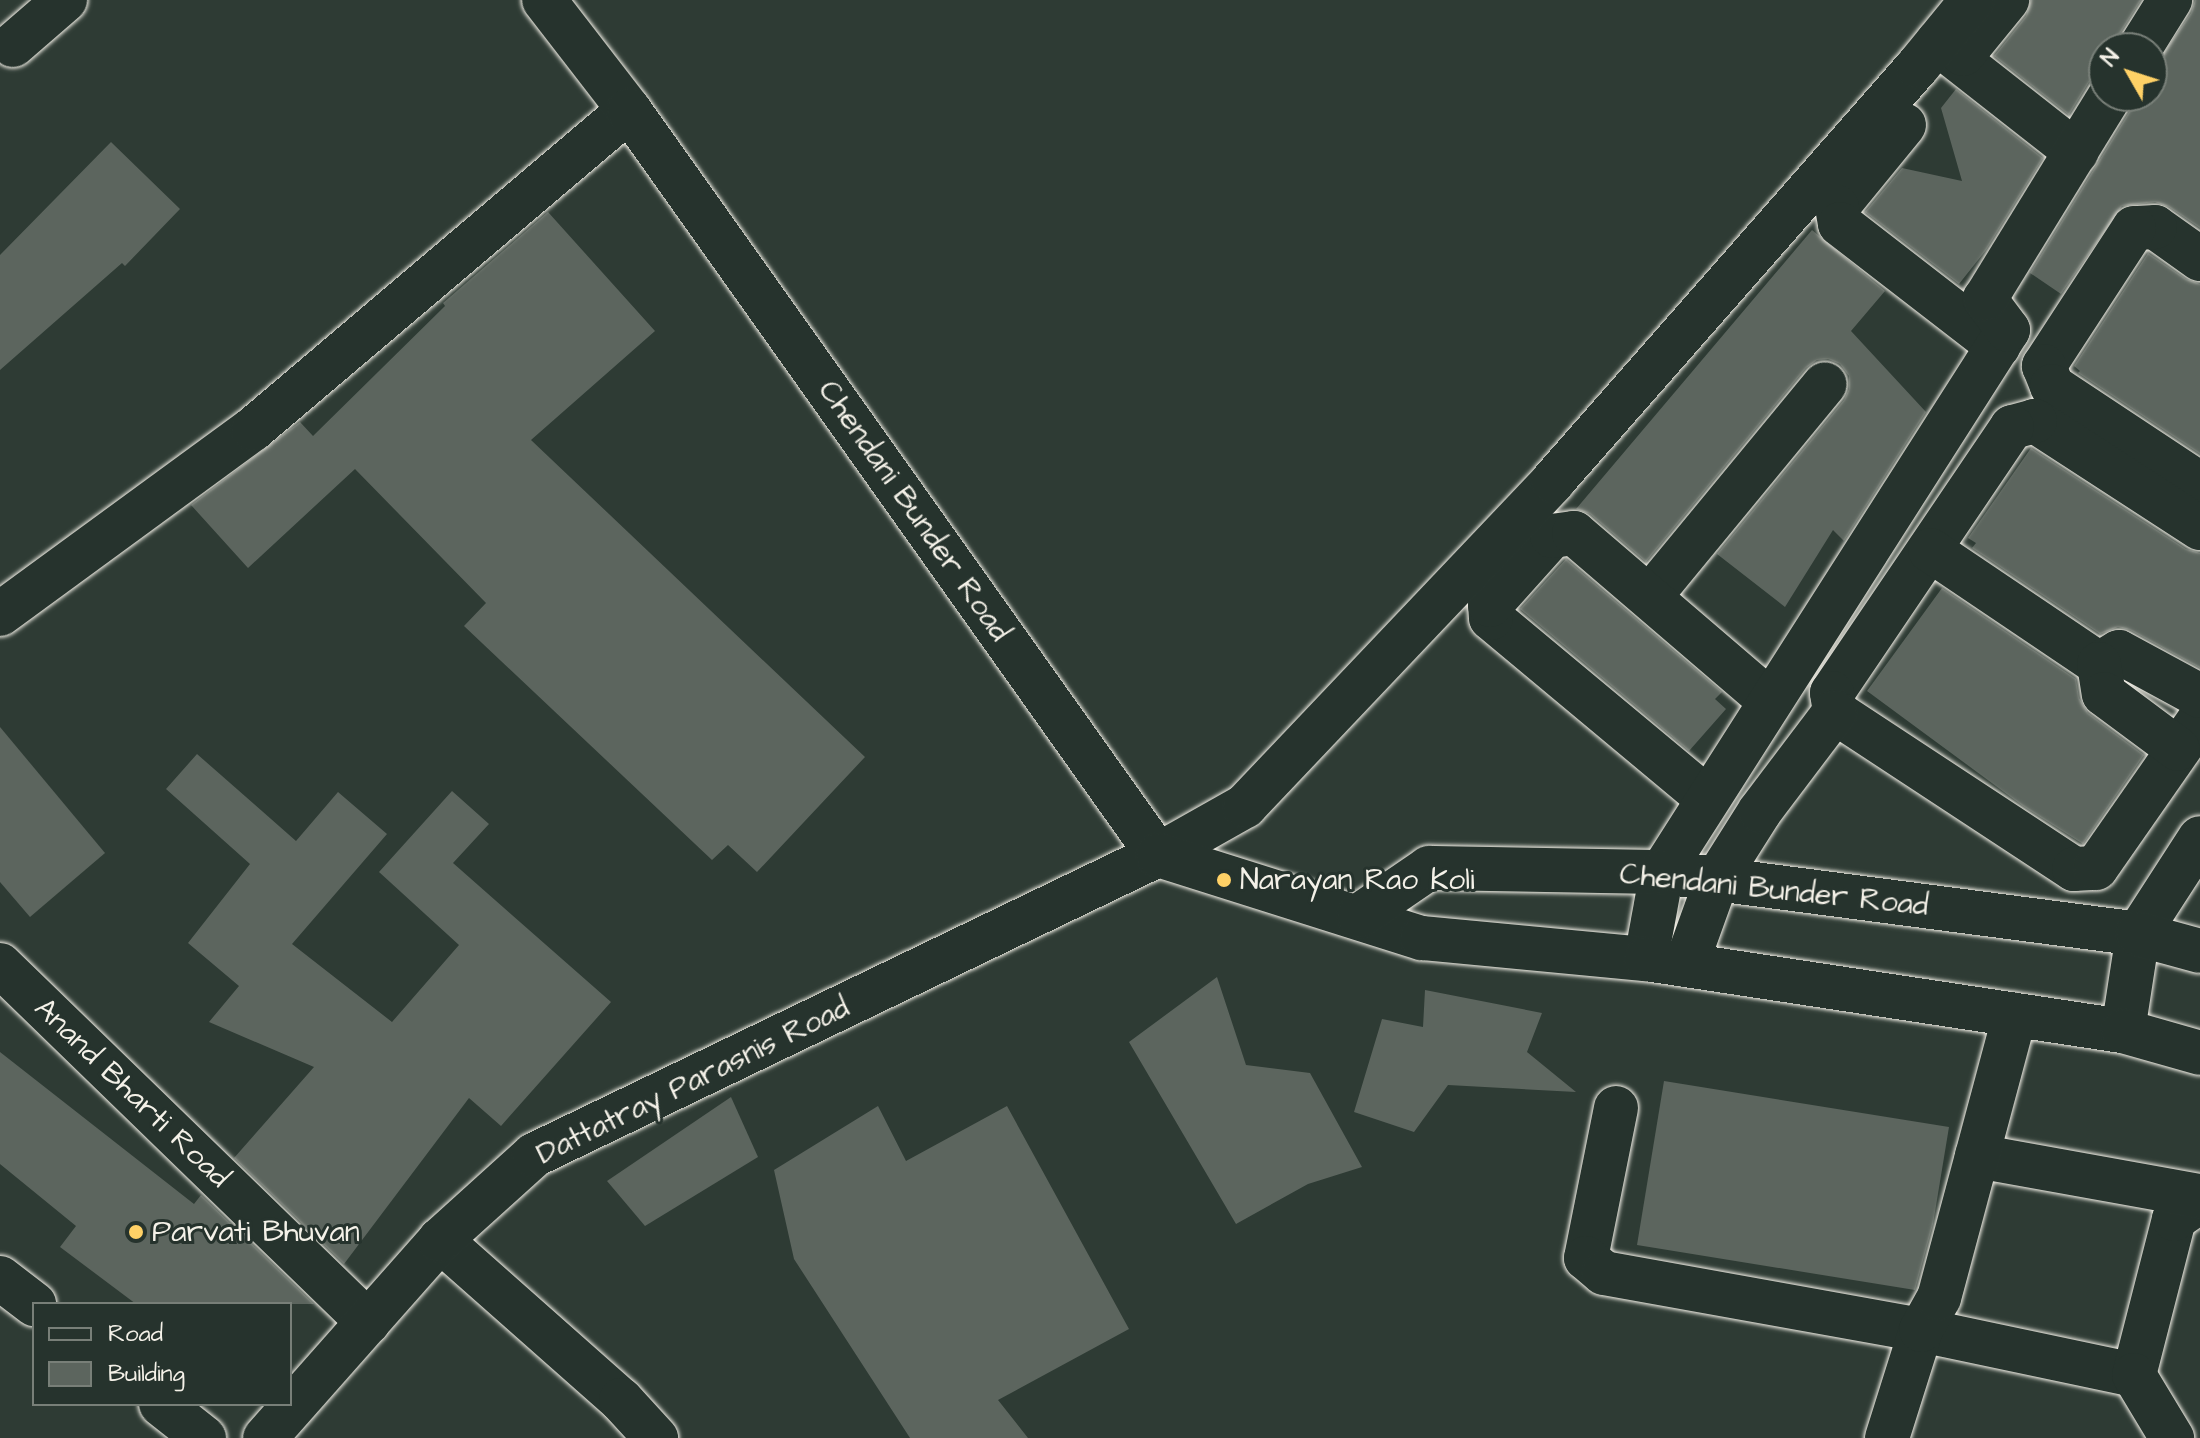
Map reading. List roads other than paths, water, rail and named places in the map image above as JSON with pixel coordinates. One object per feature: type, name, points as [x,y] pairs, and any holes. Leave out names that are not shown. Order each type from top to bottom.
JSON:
[{"type":"street","points":[[13,45],[65,0]]},
{"type":"street","name":"Chendani Bunder Road","points":[[544,0],[629,110],[1158,855]]},
{"type":"street","points":[[1972,0],[1948,51],[1837,207],[1840,224],[1998,346]]},
{"type":"street","points":[[1948,51],[2007,0]]},
{"type":"street","points":[[2150,32],[2170,0]]},
{"type":"street","points":[[1948,51],[2076,152]]},
{"type":"street","name":"Dattatray Parasnis Road","points":[[265,1438],[440,1240],[534,1155],[1158,855],[1245,806],[1553,481],[1948,51]]},
{"type":"street","points":[[0,614],[253,429],[629,110]]},
{"type":"street","points":[[1666,962],[1662,872],[2008,330],[1985,299],[2100,112]]},
{"type":"street","points":[[2200,259],[2155,227],[2134,228],[2044,366],[2052,386],[2200,484]]},
{"type":"street","points":[[1553,481],[1565,491],[1575,493],[1776,253]]},
{"type":"street","points":[[1651,595],[1825,384]]},
{"type":"street","points":[[1666,962],[1760,811],[1835,712],[1832,693],[2012,427],[2035,421],[2200,528]]},
{"type":"street","points":[[1707,798],[1491,618],[1490,605],[1552,536],[1574,533],[1651,595],[1769,700]]},
{"type":"street","points":[[1835,712],[2074,869],[2096,868],[2189,734],[2104,694],[2099,664],[1930,550]]},
{"type":"street","points":[[2099,664],[2119,652],[2200,696]]},
{"type":"street","points":[[2123,1031],[2138,934],[2200,838]]},
{"type":"street","points":[[1158,855],[1422,938],[1666,962],[2123,1031],[2200,1053]]},
{"type":"street","name":"Chendani Bunder Road","points":[[1359,916],[1429,868],[1662,872],[2138,934],[2200,951]]},
{"type":"street","name":"Anand Bharti Road","points":[[0,965],[368,1322]]},
{"type":"street","points":[[1887,1438],[1921,1330],[1939,1298],[2015,1015]]},
{"type":"street","points":[[1616,1108],[1586,1258],[1604,1273],[1921,1330],[2134,1375]]},
{"type":"street","points":[[1977,1156],[2200,1199]]},
{"type":"street","points":[[2172,1438],[2134,1375],[2174,1219],[2200,1199]]},
{"type":"street","points":[[440,1240],[621,1400],[656,1438]]},
{"type":"street","points":[[0,1278],[32,1302]]},
{"type":"street","points":[[164,1406],[204,1438]]},
{"type":"place","name":"Narayan Rao Koli","points":[[1224,880]]},
{"type":"place","name":"Parvati Bhuvan","points":[[136,1232]]}]
